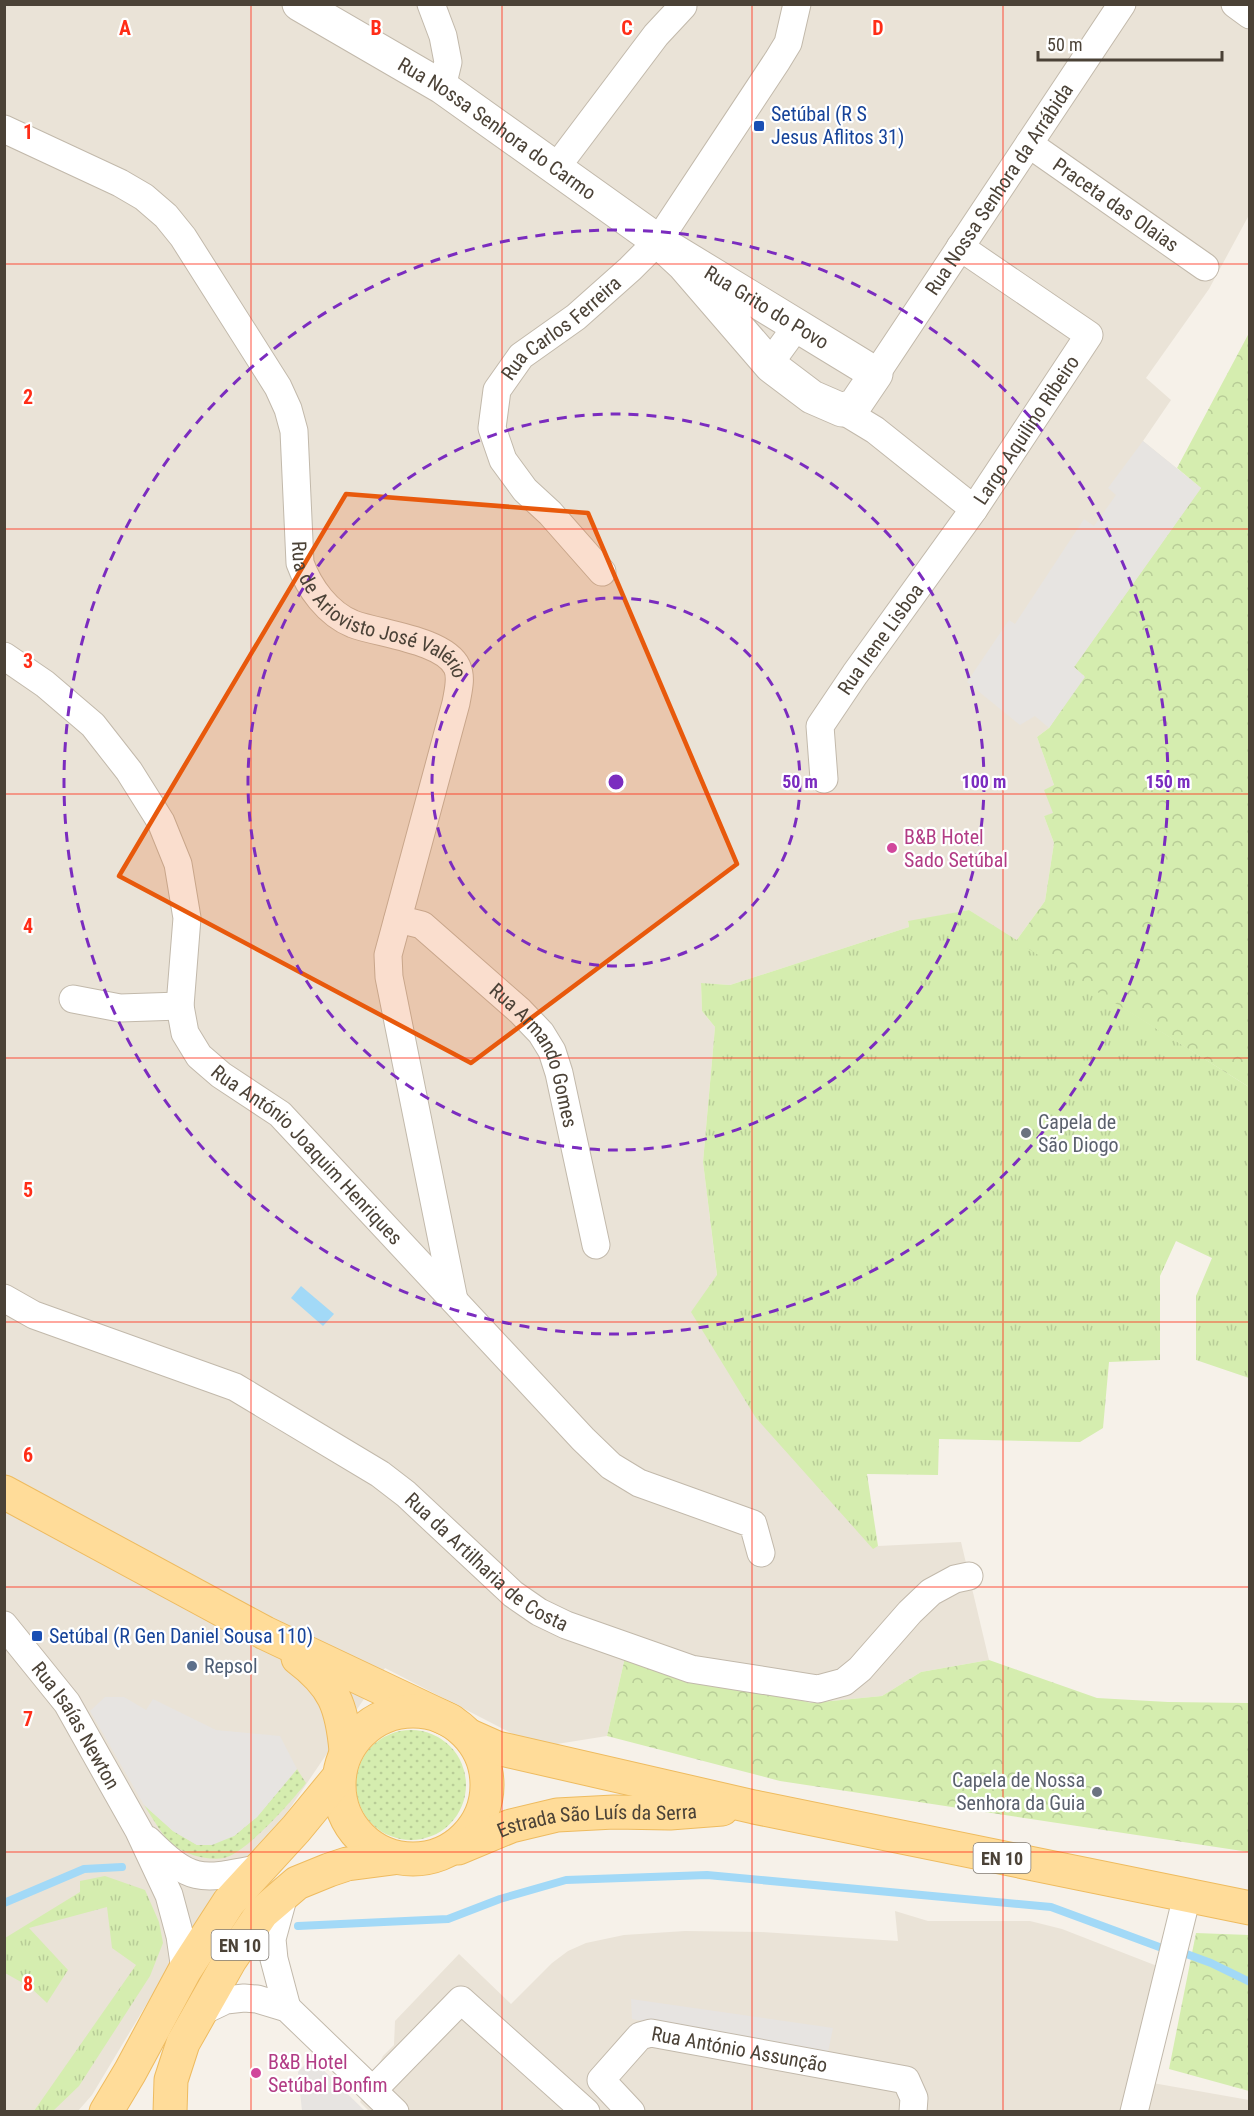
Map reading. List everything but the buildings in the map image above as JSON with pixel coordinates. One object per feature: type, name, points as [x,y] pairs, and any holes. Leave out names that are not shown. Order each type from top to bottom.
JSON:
[{"type":"main road","points":[[4,1492],[265,1633],[461,1729]]},
{"type":"main road","points":[[265,1633],[318,1673],[338,1702],[345,1732],[342,1765]]},
{"type":"main road","name":"EN 10","points":[[106,2112],[185,1970],[229,1902],[317,1805],[363,1729],[380,1718],[405,1711],[429,1712],[461,1729],[482,1756],[487,1778],[487,1795],[480,1818],[466,1838],[446,1853],[420,1860],[393,1858],[346,1864],[297,1883],[262,1913],[230,1959],[183,2043],[171,2080],[170,2112]]},
{"type":"main road","name":"Estrada São Luís da Serra","points":[[461,1729],[497,1748],[754,1807],[1250,1908]]},
{"type":"main road","name":"EN 10","points":[[342,1765],[341,1808],[347,1823],[367,1845],[393,1858]]},
{"type":"main road","name":"Estrada São Luís da Serra","points":[[446,1853],[511,1826],[557,1815],[614,1812],[670,1813],[754,1807]]},
{"type":"street","name":"Rua Nossa Senhora do Carmo","points":[[299,4],[442,87],[658,240]]},
{"type":"street","points":[[431,4],[443,36],[448,62],[442,87]]},
{"type":"street","points":[[555,169],[656,35],[683,6],[681,4]]},
{"type":"street","name":"Rua Carlos Ferreira","points":[[602,572],[550,513],[525,490],[503,460],[492,428],[497,390],[521,356],[576,317],[630,269],[658,240],[788,43],[797,4]]},
{"type":"street","name":"Rua Nossa Senhora da Arrábida","points":[[860,393],[1122,4]]},
{"type":"street","points":[[1235,4],[1250,15]]},
{"type":"street","name":"Rua de Ariovisto José Valério","points":[[4,129],[120,183],[144,197],[166,216],[183,237],[278,387],[288,409],[294,431],[300,564],[305,578],[335,613],[352,623],[435,648],[449,655],[458,668],[460,685],[456,703],[388,955],[389,977],[454,1300]]},
{"type":"street","name":"Praceta das Olaias","points":[[1029,144],[1205,267]]},
{"type":"street","points":[[658,240],[683,264],[771,366],[812,397],[860,393]]},
{"type":"street","name":"Rua Grito do Povo","points":[[658,240],[805,331],[860,393]]},
{"type":"street","name":"Largo Aquilino Ribeiro","points":[[860,393],[876,430],[974,509],[1089,336],[960,247]]},
{"type":"street","points":[[771,366],[775,356],[791,334],[805,331]]},
{"type":"street","name":"Rua Irene Lisboa","points":[[824,779],[820,726],[974,509]]},
{"type":"street","name":"Rua António Joaquim Henriques","points":[[4,656],[45,684],[93,725],[129,771],[161,822],[178,864],[187,918],[180,1006],[185,1033],[199,1056],[221,1075],[280,1113],[583,1439],[611,1466],[639,1483],[753,1524],[761,1553]]},
{"type":"street","name":"Rua Armando Gomes","points":[[398,919],[422,925],[520,1011],[541,1033],[552,1051],[559,1073],[596,1245]]},
{"type":"street","points":[[73,999],[120,1008],[180,1006]]},
{"type":"street","name":"Rua da Artilharia de Costa","points":[[4,1298],[34,1315],[197,1372],[243,1392],[380,1474],[406,1494],[513,1594],[539,1612],[566,1625],[691,1669],[818,1689],[844,1682],[860,1669],[910,1612],[931,1592],[955,1579],[969,1576]]},
{"type":"street","name":"Rua Isaías Newton","points":[[4,1625],[67,1703],[139,1831],[169,1895],[180,1936],[185,1970]]},
{"type":"street","name":"Rua Isaías Newton","points":[[139,1831],[168,1860],[182,1870],[198,1876],[220,1876],[260,1868]]},
{"type":"street","points":[[284,1895],[272,1939],[274,1959],[286,2008]]},
{"type":"street","points":[[1134,2112],[1187,1896]]},
{"type":"street","points":[[194,2021],[207,2009],[226,2000],[257,1999],[286,2008],[395,2112]]},
{"type":"street","points":[[373,2090],[461,2000],[586,2112]]},
{"type":"street","name":"Rua António Assunção","points":[[631,2112],[601,2080],[640,2036],[651,2033],[906,2080],[914,2098],[913,2112]]},
{"type":"highlighted area","points":[[346,494],[588,513],[737,864],[471,1063],[119,876]]},
{"type":"shaded area","points":[[5,5],[1249,5],[1249,215],[1209,289],[1146,378],[1171,400],[1143,441],[1201,488],[1049,728],[1037,737],[1054,785],[1053,814],[1044,816],[1054,843],[1045,901],[1016,941],[969,910],[908,922],[909,927],[730,985],[701,983],[702,1011],[715,1027],[703,1162],[717,1276],[873,1548],[961,1542],[989,1660],[921,1672],[882,1696],[811,1703],[626,1653],[607,1736],[538,1747],[385,1668],[265,1845],[173,1960],[92,2095],[78,2111],[5,2112]]},
{"type":"shaded area","points":[[1143,441],[1201,488],[1074,667],[1085,677],[1049,728],[1035,716],[1020,725],[967,682],[1009,620],[1015,624],[1084,519],[1094,526],[1116,495],[1108,488]]},
{"type":"shaded area","points":[[105,1697],[124,1697],[146,1710],[153,1699],[216,1730],[280,1736],[297,1769],[257,1817],[234,1836],[212,1845],[197,1845],[173,1831],[144,1805],[90,1711]]},
{"type":"shaded area","points":[[895,1911],[928,1921],[1030,1921],[1062,1929],[1170,1971],[1147,2082],[1249,2100],[1250,2111],[370,2112],[360,2102],[383,2056],[394,2045],[395,2021],[459,1954],[511,2004],[552,1963],[568,1951],[586,1943],[624,1935],[685,1931],[761,1932],[898,1941]]},
{"type":"shaded area","points":[[631,1999],[833,2028],[827,2057],[632,2019]]},
{"type":"shaded area","points":[[311,2058],[365,2111],[302,2111],[298,2072]]},
{"type":"green space","points":[[1249,333],[1249,1087],[1016,941],[1045,901],[1054,843],[1044,816],[1053,813],[1044,790],[1054,785],[1037,737],[1049,728],[1084,676],[1074,667],[1201,488],[1177,468]]},
{"type":"green space","points":[[969,910],[1249,1087],[1249,1378],[1196,1360],[1196,1296],[1212,1258],[1176,1241],[1160,1276],[1160,1360],[1109,1362],[1103,1428],[1080,1442],[939,1439],[938,1475],[867,1474],[878,1546],[873,1549],[756,1418],[691,1312],[717,1275],[703,1162],[715,1027],[702,1011],[701,983],[730,985],[909,927],[908,921]]},
{"type":"green space","points":[[626,1653],[811,1703],[882,1696],[921,1672],[989,1660],[1097,1698],[1249,1703],[1249,1852],[780,1781],[607,1736]]},
{"type":"green space","points":[[411,1730],[432,1734],[450,1746],[462,1764],[466,1785],[462,1806],[450,1824],[432,1836],[411,1840],[390,1836],[372,1824],[360,1806],[356,1785],[360,1764],[372,1746],[390,1734]]},
{"type":"green space","points":[[297,1769],[306,1783],[256,1837],[224,1858],[212,1859],[198,1856],[175,1846],[162,1832],[144,1805],[173,1831],[197,1845],[234,1836],[257,1817]]},
{"type":"green space","points":[[105,1876],[145,1890],[159,1922],[163,1943],[150,1976],[79,2086],[53,2111],[34,2111],[136,1965],[112,1948],[107,1907],[29,1928],[68,1970],[47,2003],[30,1987],[5,1973],[5,1938],[80,1892],[80,1881]]},
{"type":"green space","points":[[1196,1933],[1249,1935],[1249,2091],[1169,2069]]},
{"type":"water","points":[[301,1286],[334,1314],[323,1326],[291,1298]]},
{"type":"waterway","points":[[4,1903],[84,1869],[122,1867]]},
{"type":"waterway","points":[[298,1926],[448,1919],[500,1899],[566,1880],[707,1875],[1051,1907],[1162,1948]]},
{"type":"waterway","points":[[1181,1952],[1211,1963],[1250,1982]]},
{"type":"place","name":"Setúbal (R S Jesus Aflitos 31)","points":[[759,126]]},
{"type":"place","name":"B&B Hotel Sado Setúbal","points":[[892,848]]},
{"type":"place","name":"Capela de São Diogo","points":[[1026,1133]]},
{"type":"place","name":"Setúbal (R Gen Daniel Sousa 110)","points":[[37,1636]]},
{"type":"place","name":"Repsol","points":[[192,1666]]},
{"type":"place","name":"Capela de Nossa Senhora da Guia","points":[[1097,1792]]},
{"type":"place","name":"B&B Hotel Setúbal Bonfim","points":[[256,2073]]}]
